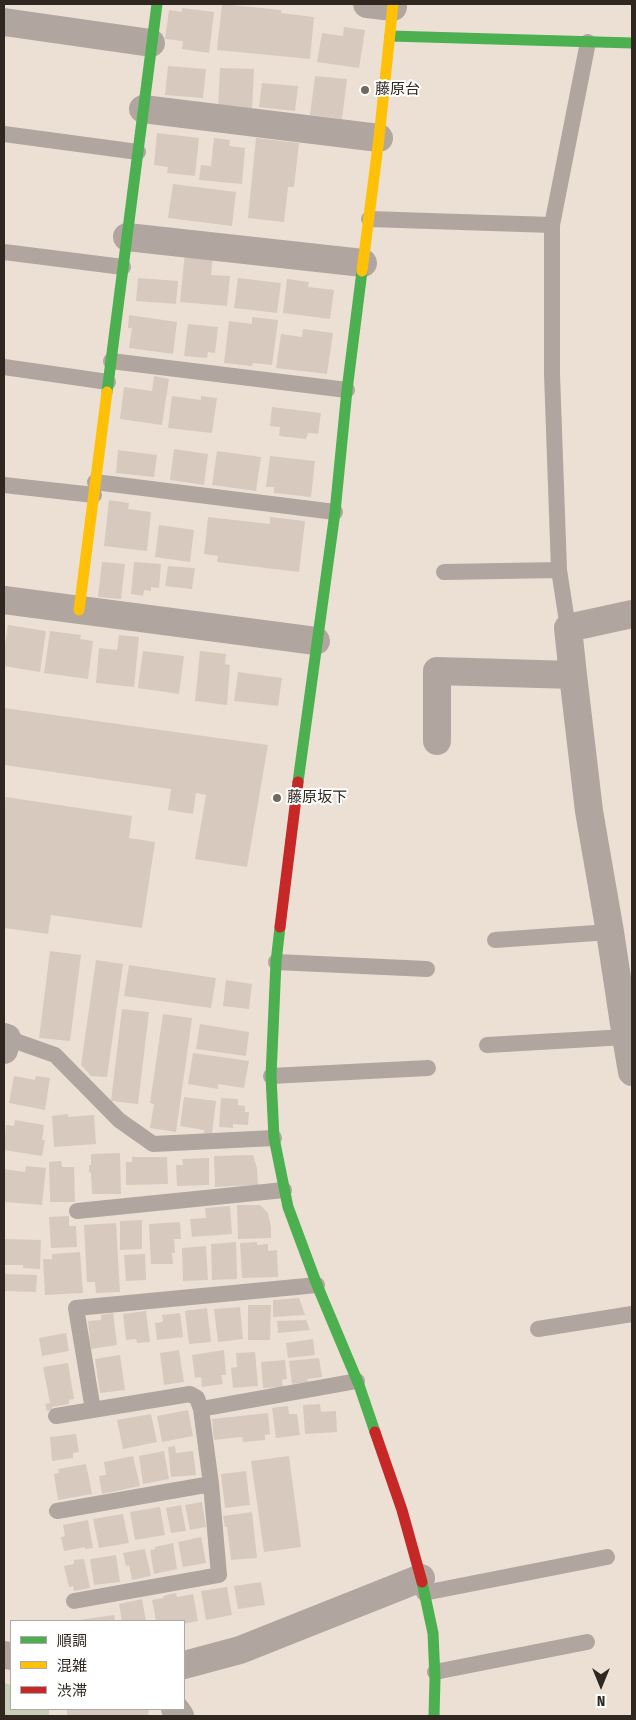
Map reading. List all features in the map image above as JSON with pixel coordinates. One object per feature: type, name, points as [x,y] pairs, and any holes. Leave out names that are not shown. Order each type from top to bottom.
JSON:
[{"type":"street","points":[[79,610],[157,4]]},
{"type":"street","points":[[384,5],[390,36],[335,512],[316,641],[276,962],[271,1076],[274,1138],[288,1207],[317,1285],[357,1381],[402,1510],[423,1586],[433,1633],[435,1672],[434,1716]]},
{"type":"street","points":[[4,22],[151,43]]},
{"type":"street","points":[[390,36],[632,43]]},
{"type":"street","points":[[143,109],[379,138]]},
{"type":"street","points":[[127,237],[364,263]]},
{"type":"street","points":[[4,600],[316,641]]},
{"type":"street","points":[[632,614],[568,628],[589,811],[632,1072]]},
{"type":"street","points":[[437,741],[437,671],[573,675]]},
{"type":"street","points":[[185,1665],[240,1650],[423,1586]]},
{"type":"lane","points":[[568,628],[559,570],[552,374],[552,225],[588,42]]},
{"type":"lane","points":[[4,134],[138,152]]},
{"type":"lane","points":[[369,219],[552,225]]},
{"type":"lane","points":[[4,252],[123,268]]},
{"type":"lane","points":[[111,361],[348,390]]},
{"type":"lane","points":[[4,367],[108,382]]},
{"type":"lane","points":[[4,485],[95,489],[335,512]]},
{"type":"lane","points":[[444,572],[559,570]]},
{"type":"lane","points":[[496,940],[610,932]]},
{"type":"lane","points":[[276,962],[427,969]]},
{"type":"lane","points":[[487,1045],[626,1037]]},
{"type":"lane","points":[[5,1041],[55,1054],[119,1120],[153,1144],[274,1138]]},
{"type":"lane","points":[[271,1076],[428,1068]]},
{"type":"lane","points":[[77,1211],[284,1190]]},
{"type":"lane","points":[[93,1410],[76,1308],[317,1285]]},
{"type":"lane","points":[[538,1329],[632,1314]]},
{"type":"lane","points":[[200,1408],[357,1381]]},
{"type":"lane","points":[[56,1416],[190,1394],[197,1398],[200,1408],[211,1484],[219,1575],[74,1601]]},
{"type":"lane","points":[[57,1511],[211,1484]]},
{"type":"lane","points":[[423,1586],[607,1557]]},
{"type":"lane","points":[[435,1672],[587,1642]]},
{"type":"green space","points":[[4,1683],[10,1685],[10,1710],[49,1710],[49,1716],[4,1716]]},
{"type":"building","points":[[222,4],[281,10],[281,13],[314,17],[310,59],[217,50]]},
{"type":"building","points":[[182,8],[214,12],[209,53],[182,49],[183,41],[165,39],[169,10],[182,12]]},
{"type":"building","points":[[344,27],[365,30],[359,68],[317,62],[322,33],[343,36]]},
{"type":"building","points":[[168,66],[206,69],[203,98],[165,95]]},
{"type":"building","points":[[220,68],[254,69],[252,111],[218,109]]},
{"type":"building","points":[[315,76],[347,79],[342,119],[310,115]]},
{"type":"building","points":[[262,83],[298,86],[295,111],[259,107]]},
{"type":"building","points":[[157,133],[199,138],[195,176],[167,173],[168,167],[154,165]]},
{"type":"building","points":[[214,138],[230,140],[229,146],[245,148],[242,184],[199,180],[201,165],[211,166]]},
{"type":"building","points":[[256,138],[299,143],[294,187],[288,187],[284,222],[248,218]]},
{"type":"building","points":[[173,184],[236,192],[232,226],[168,218]]},
{"type":"building","points":[[185,252],[213,255],[211,275],[230,276],[227,306],[180,302]]},
{"type":"building","points":[[138,278],[178,281],[176,304],[136,301]]},
{"type":"building","points":[[238,278],[281,283],[277,313],[234,308]]},
{"type":"building","points":[[287,279],[309,282],[308,287],[334,290],[330,319],[283,313]]},
{"type":"building","points":[[129,315],[177,322],[173,354],[129,348],[132,328],[128,328]]},
{"type":"building","points":[[252,317],[278,320],[272,365],[253,363],[252,366],[224,363],[229,321],[252,324]]},
{"type":"building","points":[[188,324],[218,327],[215,353],[208,352],[207,358],[184,356]]},
{"type":"building","points":[[303,329],[333,333],[327,374],[276,368],[281,334],[302,337]]},
{"type":"building","points":[[154,376],[169,379],[162,425],[120,419],[124,387],[152,391]]},
{"type":"building","points":[[172,396],[201,400],[201,396],[217,398],[212,433],[168,428]]},
{"type":"building","points":[[272,407],[321,413],[318,434],[308,433],[306,439],[279,436],[280,427],[270,426]]},
{"type":"building","points":[[174,449],[208,454],[204,485],[170,480]]},
{"type":"building","points":[[118,450],[157,455],[154,477],[116,473]]},
{"type":"building","points":[[217,451],[261,457],[256,491],[212,485]]},
{"type":"building","points":[[270,456],[315,461],[311,497],[274,493],[274,487],[266,487]]},
{"type":"building","points":[[109,500],[129,503],[128,509],[151,512],[147,551],[104,546]]},
{"type":"building","points":[[208,517],[270,524],[270,517],[305,521],[299,572],[217,562],[218,556],[204,554]]},
{"type":"building","points":[[159,525],[194,530],[190,562],[155,557]]},
{"type":"building","points":[[102,562],[125,564],[121,599],[98,597]]},
{"type":"building","points":[[134,562],[161,564],[159,588],[151,587],[151,591],[144,590],[143,596],[131,594]]},
{"type":"building","points":[[168,566],[195,568],[192,589],[165,586]]},
{"type":"building","points":[[8,625],[46,631],[40,672],[4,666]]},
{"type":"building","points":[[50,631],[81,635],[80,639],[93,641],[88,679],[44,673]]},
{"type":"building","points":[[119,635],[139,637],[134,687],[96,683],[99,648],[117,650]]},
{"type":"building","points":[[143,651],[184,656],[179,694],[138,688]]},
{"type":"building","points":[[200,651],[226,654],[225,664],[230,665],[227,705],[195,701]]},
{"type":"building","points":[[238,672],[282,678],[278,706],[234,701]]},
{"type":"building","points":[[4,708],[268,745],[247,867],[195,859],[206,795],[196,793],[193,814],[168,810],[171,789],[4,765]]},
{"type":"building","points":[[6,797],[132,816],[129,838],[155,842],[142,928],[51,915],[48,934],[4,928],[4,808]]},
{"type":"building","points":[[50,951],[81,955],[70,1041],[39,1038]]},
{"type":"building","points":[[96,960],[123,964],[107,1077],[91,1076],[81,1065]]},
{"type":"building","points":[[129,965],[216,978],[211,1008],[124,996]]},
{"type":"building","points":[[226,980],[252,984],[249,1009],[223,1006]]},
{"type":"building","points":[[122,1009],[149,1012],[138,1104],[111,1101]]},
{"type":"building","points":[[163,1014],[192,1018],[176,1132],[150,1128],[154,1104],[150,1103]]},
{"type":"building","points":[[200,1024],[249,1032],[246,1056],[196,1049]]},
{"type":"building","points":[[193,1053],[249,1061],[244,1088],[218,1084],[218,1089],[188,1084]]},
{"type":"building","points":[[14,1076],[35,1080],[36,1076],[50,1078],[45,1110],[9,1103]]},
{"type":"building","points":[[184,1097],[216,1101],[212,1134],[204,1133],[204,1130],[180,1126]]},
{"type":"building","points":[[221,1098],[238,1099],[238,1105],[245,1106],[245,1112],[249,1112],[248,1125],[233,1124],[233,1128],[219,1127]]},
{"type":"building","points":[[68,1114],[68,1117],[94,1115],[96,1144],[54,1147],[52,1116]]},
{"type":"building","points":[[15,1120],[44,1125],[42,1140],[45,1140],[42,1156],[4,1150],[6,1125],[14,1126]]},
{"type":"building","points":[[120,1153],[121,1194],[92,1194],[91,1173],[89,1172],[91,1154]]},
{"type":"building","points":[[253,1155],[257,1168],[258,1185],[215,1187],[214,1156]]},
{"type":"building","points":[[132,1157],[167,1157],[168,1184],[126,1185],[126,1162],[132,1162]]},
{"type":"building","points":[[209,1158],[209,1185],[177,1186],[176,1165],[183,1165],[182,1159]]},
{"type":"building","points":[[61,1161],[62,1167],[74,1167],[75,1202],[50,1202],[49,1162]]},
{"type":"building","points":[[26,1166],[46,1168],[42,1205],[4,1202],[4,1169],[25,1172]]},
{"type":"building","points":[[237,1205],[260,1205],[268,1213],[271,1238],[238,1239]]},
{"type":"building","points":[[230,1206],[232,1234],[192,1237],[190,1219],[206,1218],[205,1208]]},
{"type":"building","points":[[69,1216],[69,1226],[76,1226],[77,1247],[51,1248],[49,1217]]},
{"type":"building","points":[[142,1220],[142,1249],[120,1250],[120,1221]]},
{"type":"building","points":[[180,1222],[181,1239],[174,1239],[175,1253],[172,1253],[173,1264],[151,1264],[149,1224]]},
{"type":"building","points":[[116,1223],[120,1292],[96,1293],[95,1282],[87,1282],[84,1225]]},
{"type":"building","points":[[4,1239],[41,1240],[40,1269],[23,1268],[23,1265],[4,1265]]},
{"type":"building","points":[[236,1242],[237,1279],[212,1280],[211,1244]]},
{"type":"building","points":[[257,1242],[257,1245],[268,1244],[268,1251],[277,1250],[278,1277],[242,1278],[240,1243]]},
{"type":"building","points":[[206,1246],[208,1280],[183,1281],[182,1248]]},
{"type":"building","points":[[80,1252],[83,1293],[45,1295],[43,1259],[52,1259],[52,1254]]},
{"type":"building","points":[[145,1254],[146,1280],[126,1281],[124,1255]]},
{"type":"building","points":[[4,1274],[37,1275],[36,1292],[4,1291]]},
{"type":"building","points":[[299,1298],[305,1315],[273,1317],[273,1300]]},
{"type":"building","points":[[248,1305],[271,1305],[270,1340],[248,1340]]},
{"type":"building","points":[[240,1307],[243,1339],[218,1342],[214,1309]]},
{"type":"building","points":[[207,1308],[211,1342],[189,1344],[185,1311]]},
{"type":"building","points":[[146,1311],[150,1342],[137,1343],[136,1339],[126,1340],[123,1314]]},
{"type":"building","points":[[113,1313],[117,1345],[91,1349],[88,1321],[101,1320],[101,1315]]},
{"type":"building","points":[[180,1313],[183,1337],[157,1340],[155,1323],[163,1322],[162,1315]]},
{"type":"building","points":[[306,1320],[310,1330],[278,1333],[277,1321]]},
{"type":"building","points":[[66,1333],[69,1351],[42,1356],[39,1338]]},
{"type":"building","points":[[313,1339],[315,1355],[288,1358],[286,1343]]},
{"type":"building","points":[[179,1350],[184,1382],[164,1385],[160,1353]]},
{"type":"building","points":[[224,1350],[226,1375],[221,1375],[223,1384],[202,1387],[201,1377],[195,1378],[192,1355]]},
{"type":"building","points":[[255,1352],[258,1386],[233,1388],[231,1368],[237,1367],[236,1353]]},
{"type":"building","points":[[120,1355],[125,1390],[100,1393],[95,1359]]},
{"type":"building","points":[[319,1358],[322,1377],[307,1379],[308,1382],[292,1384],[289,1361]]},
{"type":"building","points":[[285,1360],[287,1379],[282,1380],[283,1387],[263,1388],[261,1362]]},
{"type":"building","points":[[68,1363],[74,1399],[69,1400],[69,1404],[52,1407],[52,1410],[47,1411],[45,1404],[50,1403],[43,1367]]},
{"type":"building","points":[[320,1404],[321,1412],[336,1411],[337,1432],[305,1434],[303,1405]]},
{"type":"building","points":[[288,1406],[289,1414],[297,1414],[300,1435],[276,1438],[272,1408]]},
{"type":"building","points":[[188,1410],[193,1436],[162,1442],[157,1416]]},
{"type":"building","points":[[268,1413],[270,1434],[265,1435],[265,1440],[243,1442],[242,1437],[214,1440],[212,1419]]},
{"type":"building","points":[[151,1414],[157,1442],[123,1449],[117,1420]]},
{"type":"building","points":[[76,1434],[79,1452],[73,1453],[73,1458],[52,1461],[50,1437]]},
{"type":"building","points":[[175,1446],[176,1453],[193,1451],[196,1475],[171,1477],[168,1447]]},
{"type":"building","points":[[164,1451],[169,1479],[143,1484],[139,1456]]},
{"type":"building","points":[[133,1456],[140,1486],[102,1494],[99,1476],[106,1475],[104,1462]]},
{"type":"building","points":[[289,1456],[301,1547],[264,1552],[251,1461]]},
{"type":"building","points":[[86,1464],[92,1494],[58,1500],[54,1474],[59,1473],[58,1469]]},
{"type":"building","points":[[246,1471],[250,1505],[225,1508],[221,1474]]},
{"type":"building","points":[[202,1502],[206,1527],[190,1530],[185,1505]]},
{"type":"building","points":[[181,1505],[186,1531],[171,1533],[166,1508]]},
{"type":"building","points":[[160,1507],[165,1535],[135,1540],[130,1512]]},
{"type":"building","points":[[252,1512],[257,1558],[231,1560],[227,1527],[225,1527],[223,1516]]},
{"type":"building","points":[[123,1514],[129,1543],[99,1548],[93,1519]]},
{"type":"building","points":[[88,1520],[93,1548],[85,1549],[85,1547],[64,1551],[61,1537],[65,1536],[63,1525]]},
{"type":"building","points":[[201,1537],[206,1563],[183,1567],[178,1542]]},
{"type":"building","points":[[173,1543],[177,1569],[154,1574],[150,1550]]},
{"type":"building","points":[[145,1549],[151,1576],[132,1580],[129,1565],[126,1566],[123,1553]]},
{"type":"building","points":[[116,1555],[120,1582],[94,1585],[90,1559]]},
{"type":"building","points":[[84,1559],[90,1588],[74,1591],[73,1586],[69,1587],[64,1566],[74,1564],[74,1560]]},
{"type":"building","points":[[261,1582],[265,1605],[238,1609],[234,1586]]},
{"type":"building","points":[[227,1587],[232,1615],[206,1620],[201,1591]]},
{"type":"building","points":[[176,1593],[177,1597],[193,1594],[198,1621],[185,1624],[185,1620],[156,1620],[152,1600],[164,1598],[163,1596]]},
{"type":"building","points":[[142,1599],[146,1620],[122,1620],[119,1604]]},
{"type":"building","points":[[114,1615],[115,1620],[79,1620]]},
{"type":"building","points":[[67,1710],[149,1710],[148,1716],[67,1716]]},
{"type":"traffic: fast","points":[[107,392],[157,4]]},
{"type":"traffic: fast","points":[[390,36],[632,43]]},
{"type":"traffic: fast","points":[[298,782],[335,512],[347,390],[362,271]]},
{"type":"traffic: fast","points":[[280,927],[276,962],[271,1076],[274,1138],[288,1207],[317,1285],[359,1385],[375,1432]]},
{"type":"traffic: fast","points":[[422,1582],[433,1633],[434,1716]]},
{"type":"traffic: slow","points":[[362,271],[379,138],[393,4]]},
{"type":"traffic: slow","points":[[79,610],[107,392]]},
{"type":"traffic: jam","points":[[280,927],[298,782]]},
{"type":"traffic: jam","points":[[375,1432],[402,1510],[422,1582]]},
{"type":"place","name":"藤原台","points":[[365,90]]},
{"type":"place","name":"藤原坂下","points":[[277,798]]}]
